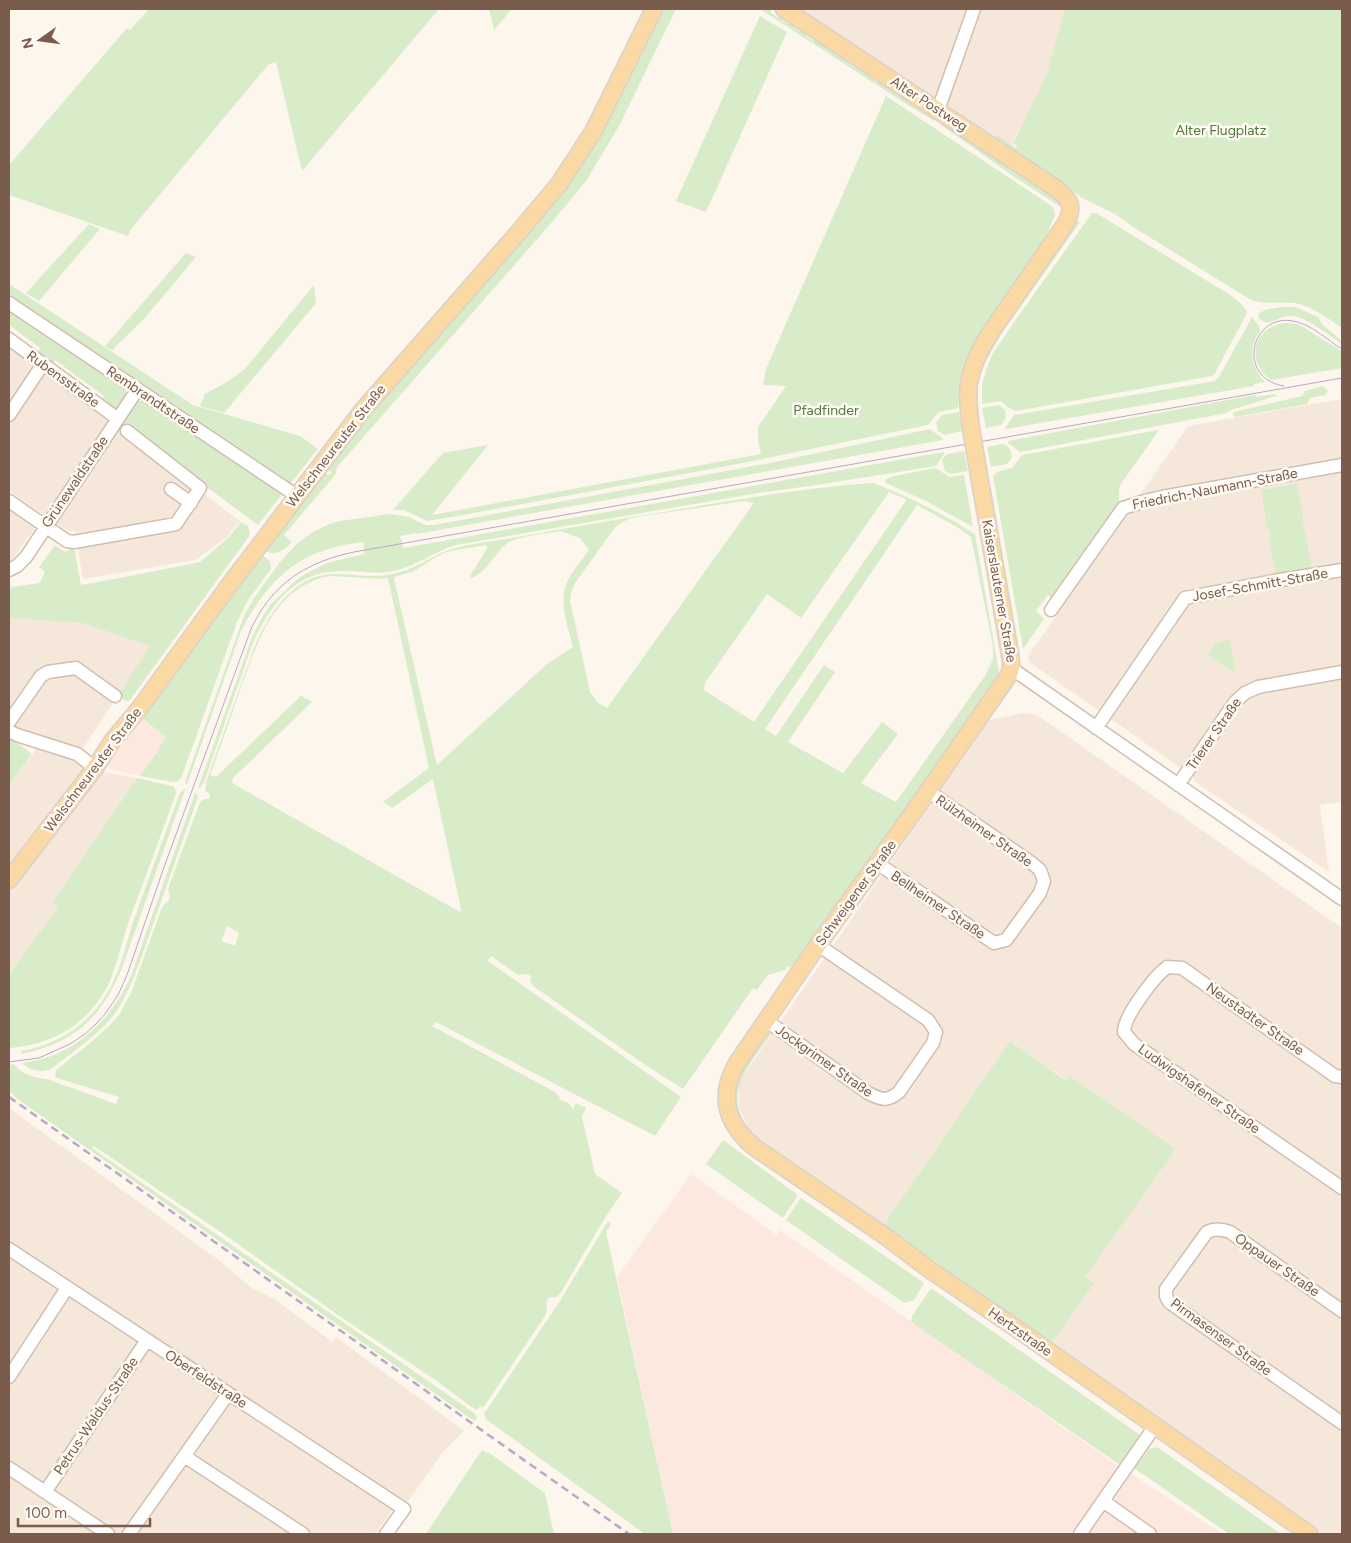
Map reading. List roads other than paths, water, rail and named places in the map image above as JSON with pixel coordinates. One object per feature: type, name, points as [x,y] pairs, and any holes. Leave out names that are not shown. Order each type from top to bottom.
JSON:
[{"type":"main road","name":"Welschneureuter Straße","points":[[9,880],[95,768],[113,740],[139,709],[219,597],[362,411],[559,184],[593,132],[654,9]]},
{"type":"main road","name":"Alter Postweg","points":[[784,9],[1057,189],[1070,202]]},
{"type":"main road","name":"Kaiserslauterner Straße","points":[[1011,668],[971,428],[968,406],[969,384],[979,353],[990,332],[1066,224],[1071,212],[1070,202]]},
{"type":"main road","name":"Schweigener Straße","points":[[734,1126],[726,1103],[728,1081],[737,1064],[818,945],[1006,680],[1011,668]]},
{"type":"main road","name":"Hertzstraße","points":[[734,1126],[746,1140],[767,1156],[1309,1534]]},
{"type":"street","points":[[938,110],[974,9]]},
{"type":"street","name":"Rembrandtstraße","points":[[9,303],[297,496]]},
{"type":"street","name":"Rubensstraße","points":[[9,339],[118,419]]},
{"type":"street","points":[[9,416],[43,364]]},
{"type":"street","name":"Grünewaldstraße","points":[[9,570],[22,562],[137,390]]},
{"type":"street","points":[[9,501],[67,541],[74,542],[176,524],[200,488],[127,431]]},
{"type":"street","name":"Friedrich-Naumann-Straße","points":[[1051,610],[1123,508],[1162,497],[1342,465]]},
{"type":"street","points":[[171,489],[190,503]]},
{"type":"street","name":"Josef-Schmitt-Straße","points":[[1096,728],[1185,598],[1342,570]]},
{"type":"street","points":[[9,722],[41,676],[48,672],[76,668],[115,696]]},
{"type":"street","name":"Kaiserslauterner Straße","points":[[1011,668],[1342,900]]},
{"type":"street","name":"Trierer Straße","points":[[1178,785],[1235,702],[1244,693],[1258,687],[1342,672]]},
{"type":"street","points":[[9,731],[16,735],[76,754],[95,768]]},
{"type":"street","name":"Rülzheimer Straße","points":[[928,791],[1040,870],[1044,881],[1040,893],[1006,940],[1000,942]]},
{"type":"street","name":"Bellheimer Straße","points":[[877,863],[994,943],[1000,942]]},
{"type":"street","name":"Jockgrimer Straße","points":[[767,1021],[868,1093],[881,1099],[892,1097],[899,1092],[933,1043],[936,1032],[928,1020],[818,945]]},
{"type":"street","name":"Neustadter Straße","points":[[1167,967],[1182,968],[1336,1076],[1342,1077]]},
{"type":"street","name":"Ludwigshafener Straße","points":[[1167,967],[1159,973],[1128,1017],[1124,1026],[1126,1035],[1134,1044],[1342,1188]]},
{"type":"street","name":"Oppauer Straße","points":[[1209,1231],[1217,1229],[1230,1232],[1342,1311]]},
{"type":"street","name":"Pirmasenser Straße","points":[[1209,1231],[1166,1289],[1166,1296],[1169,1302],[1342,1423]]},
{"type":"street","name":"Oberfeldstraße","points":[[9,1249],[404,1509],[386,1534]]},
{"type":"street","points":[[9,1377],[67,1288]]},
{"type":"street","name":"Petrus-Waldus-Straße","points":[[45,1492],[147,1340]]},
{"type":"street","points":[[129,1534],[228,1394]]},
{"type":"street","points":[[1080,1534],[1156,1426]]},
{"type":"street","points":[[184,1456],[303,1534]]},
{"type":"street","points":[[9,1468],[108,1534]]},
{"type":"street","points":[[1103,1501],[1150,1534]]},
{"type":"tram line","points":[[1284,386],[1269,381],[1259,372],[1254,360],[1254,348],[1259,336],[1267,327],[1278,321],[1300,323],[1342,349]]},
{"type":"tram line","points":[[9,1062],[39,1058],[70,1044],[96,1024],[118,995],[127,975],[163,870],[251,629],[269,599],[292,577],[306,569],[337,556],[354,552],[1342,378]]},
{"type":"railway","points":[[9,1097],[629,1534]]},
{"type":"park label","name":"Alter Flugplatz","points":[[1221,130]]},
{"type":"park label","name":"Pfadfinder","points":[[826,410]]}]
